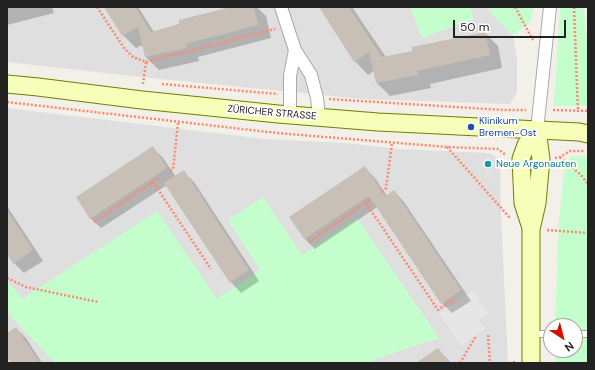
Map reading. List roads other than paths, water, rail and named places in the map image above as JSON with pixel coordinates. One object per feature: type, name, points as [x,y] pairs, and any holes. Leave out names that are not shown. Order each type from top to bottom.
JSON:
[{"type":"main road","name":"ZÜRICHER STRASSE","points":[[7,84],[142,100],[290,115],[378,122],[585,132]]},
{"type":"main road","points":[[531,363],[532,229],[538,203],[541,159],[538,130]]},
{"type":"street","points":[[281,7],[295,50],[311,76],[317,98],[319,117]]},
{"type":"street","points":[[538,130],[550,7]]},
{"type":"street","points":[[290,115],[290,76],[295,50]]},
{"type":"lane","points":[[531,334],[543,334]]},
{"type":"place","name":"Klinikum Bremen-Ost","points":[[471,127]]},
{"type":"place","name":"Neue Argonauten","points":[[488,164]]}]
